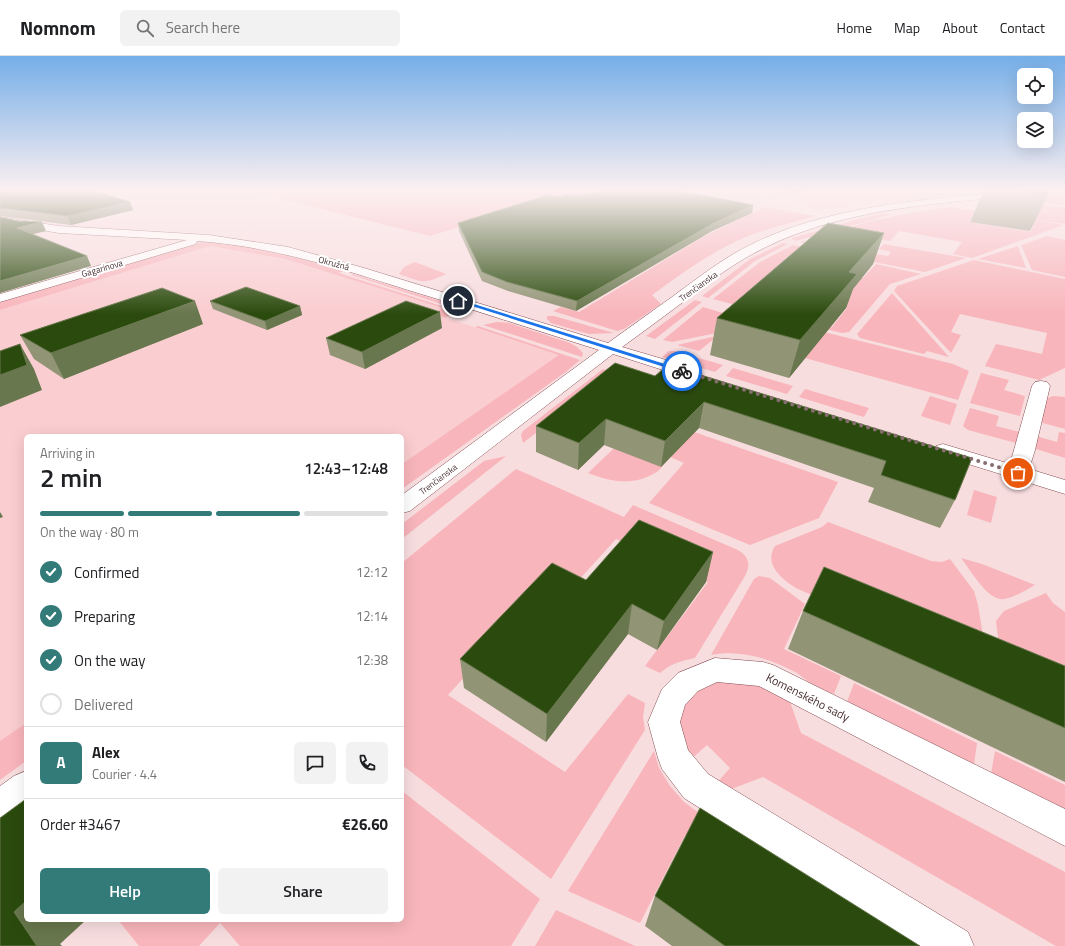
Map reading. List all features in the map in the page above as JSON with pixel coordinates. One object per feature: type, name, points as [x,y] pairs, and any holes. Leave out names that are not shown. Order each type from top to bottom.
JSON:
[{"type":"street","name":"Okružná","points":[[109,232],[240,242],[306,256],[398,282],[712,380]]},
{"type":"street","name":"Trenčianska","points":[[404,504],[610,349],[741,255],[774,238],[794,232]]},
{"type":"street","name":"Gagarinova","points":[[0,298],[204,238]]},
{"type":"street","points":[[1018,473],[1041,386]]},
{"type":"street","points":[[926,445],[1065,487]]},
{"type":"street","name":"Komenského sady","points":[[954,946],[696,786],[674,758],[664,722],[673,698],[688,682],[716,670],[763,674],[1065,828]]},
{"type":"street","points":[[0,807],[24,789]]},
{"type":"shaded area","points":[[412,232],[444,232],[430,236]]},
{"type":"shaded area","points":[[714,232],[762,232],[729,245],[689,268],[652,295],[661,304],[624,329],[617,331],[553,311],[561,307],[579,312]]},
{"type":"shaded area","points":[[815,232],[830,232],[796,241],[792,238]]},
{"type":"shaded area","points":[[835,232],[899,232],[890,241],[846,233],[820,243],[807,240],[803,243],[800,242]]},
{"type":"shaded area","points":[[902,232],[1046,232],[972,258],[953,254],[962,242]]},
{"type":"shaded area","points":[[1047,236],[1065,240],[1065,277],[1032,270],[1021,245]]},
{"type":"shaded area","points":[[204,242],[222,243],[257,249],[326,266],[343,271],[339,273],[454,310],[452,311],[454,313],[445,318],[433,314],[443,308],[285,259],[210,246],[0,310],[0,300],[187,244]]},
{"type":"shaded area","points":[[783,243],[788,244],[755,261],[708,298],[702,296],[750,259]]},
{"type":"shaded area","points":[[884,244],[966,258],[925,272],[869,261],[876,254],[888,256],[891,252],[879,249]]},
{"type":"shaded area","points":[[793,245],[844,255],[797,264],[863,278],[876,264],[921,274],[890,284],[849,332],[842,333],[805,324],[807,321],[832,327],[847,308],[777,292],[779,317],[730,306],[732,304],[713,299],[760,262]]},
{"type":"shaded area","points":[[210,246],[285,259],[444,308],[434,314],[560,355],[404,463],[404,434],[24,434],[24,724],[0,741],[0,310]]},
{"type":"shaded area","points":[[1018,246],[1026,268],[978,259]]},
{"type":"shaded area","points":[[974,260],[1065,279],[1065,368],[1039,380],[985,366],[996,344],[1042,354],[1047,333],[960,314],[951,332],[961,335],[951,353],[894,291],[897,286]]},
{"type":"shaded area","points":[[415,262],[446,274],[432,280],[422,281],[399,274],[404,267]]},
{"type":"shaded area","points":[[353,274],[463,308],[460,310],[351,275]]},
{"type":"shaded area","points":[[892,293],[949,357],[927,351],[924,354],[860,338],[857,334]]},
{"type":"shaded area","points":[[695,300],[702,302],[655,339],[646,336]]},
{"type":"shaded area","points":[[703,307],[723,313],[728,308],[777,321],[672,342],[663,340]]},
{"type":"shaded area","points":[[547,316],[554,316],[614,333],[589,334],[551,323],[547,319]]},
{"type":"shaded area","points":[[497,322],[509,323],[570,343],[583,353],[582,357],[483,325]]},
{"type":"shaded area","points":[[478,326],[580,360],[567,371],[404,488],[404,463],[559,355],[475,327]]},
{"type":"shaded area","points":[[812,329],[953,364],[969,371],[958,400],[728,337]]},
{"type":"shaded area","points":[[712,337],[715,338],[699,351],[677,345]]},
{"type":"shaded area","points":[[669,351],[675,351],[723,365],[715,372],[662,357]]},
{"type":"shaded area","points":[[733,368],[793,386],[787,394],[726,376]]},
{"type":"shaded area","points":[[603,369],[613,372],[523,443],[521,435],[523,431]]},
{"type":"shaded area","points":[[981,373],[1009,380],[1004,390],[1025,396],[1020,416],[970,403]]},
{"type":"shaded area","points":[[805,389],[869,408],[864,417],[799,397]]},
{"type":"shaded area","points":[[930,396],[957,404],[950,425],[921,416]]},
{"type":"shaded area","points":[[1053,396],[1065,397],[1065,429],[1039,422],[1042,400]]},
{"type":"shaded area","points":[[970,408],[999,416],[996,426],[1020,432],[1016,443],[968,430],[963,426]]},
{"type":"shaded area","points":[[648,416],[838,482],[819,518],[750,545],[649,503],[684,463],[670,457],[657,472],[638,480],[630,481],[605,479],[588,473]]},
{"type":"shaded area","points":[[1059,432],[1065,433],[1065,458],[1033,448],[1036,436],[1057,442]]},
{"type":"shaded area","points":[[506,456],[404,537],[404,522],[484,461]]},
{"type":"shaded area","points":[[516,469],[624,517],[633,505],[738,550],[747,558],[748,568],[745,576],[695,658],[676,663],[660,673],[645,666],[708,582],[616,539],[566,594],[538,581],[512,605],[524,612],[448,695],[565,772],[628,694],[645,703],[643,717],[645,730],[551,879],[404,767],[404,561]]},
{"type":"shaded area","points":[[974,490],[997,497],[991,523],[967,515]]},
{"type":"shaded area","points":[[828,522],[931,561],[942,562],[950,559],[974,591],[978,605],[989,672],[798,589],[786,581],[773,566],[771,559],[775,546],[822,527]]},
{"type":"shaded area","points":[[961,558],[982,564],[1035,585],[1012,597],[998,599],[980,584]]},
{"type":"shaded area","points":[[759,576],[770,578],[805,604],[784,649],[841,676],[834,694],[814,686],[797,673],[777,663],[756,656],[733,653],[711,655],[754,579]]},
{"type":"shaded area","points":[[1046,593],[1053,603],[1065,612],[1065,705],[1003,678],[996,621],[1004,611]]},
{"type":"shaded area","points":[[739,677],[787,693],[801,733],[1065,872],[1065,946],[1056,946],[763,777],[726,791],[715,785],[730,768],[707,745],[689,761],[679,726],[684,705],[704,684]]},
{"type":"shaded area","points":[[854,683],[977,743],[974,765],[847,702]]},
{"type":"shaded area","points":[[24,724],[24,762],[0,780],[0,741]]},
{"type":"shaded area","points":[[654,751],[659,768],[670,786],[684,802],[710,821],[754,881],[685,835],[640,923],[568,891]]},
{"type":"shaded area","points":[[995,751],[1065,785],[1065,811],[991,774]]},
{"type":"shaded area","points":[[404,793],[540,899],[511,946],[240,946],[220,923],[199,946],[139,946],[120,922],[404,922]]},
{"type":"shaded area","points":[[556,910],[633,945],[635,946],[535,946]]},
{"type":"building","points":[[0,232],[26,232],[87,256],[0,281]]},
{"type":"building","points":[[462,232],[699,232],[577,301],[507,282],[482,272]]},
{"type":"building","points":[[818,232],[876,232],[884,233],[849,272],[857,274],[800,340],[717,318]]},
{"type":"building","points":[[246,287],[300,306],[265,321],[210,301]]},
{"type":"building","points":[[162,288],[195,301],[51,353],[20,335]]},
{"type":"building","points":[[406,301],[440,312],[362,352],[326,338]]},
{"type":"building","points":[[20,344],[27,365],[0,375],[0,351]]},
{"type":"building","points":[[615,363],[655,376],[668,365],[972,458],[955,500],[881,475],[886,461],[704,402],[665,441],[606,419],[579,443],[536,426]]},
{"type":"building","points":[[639,520],[713,552],[664,621],[632,604],[547,714],[460,659],[552,563],[586,580]]},
{"type":"building","points":[[824,567],[1065,666],[1065,728],[803,611]]},
{"type":"building","points":[[24,800],[24,903],[14,912],[37,946],[0,946],[0,818]]},
{"type":"building","points":[[700,808],[920,946],[725,946],[655,896]]},
{"type":"way so far","points":[[682,371],[1018,473]]},
{"type":"route","points":[[458,301],[682,371]]}]
